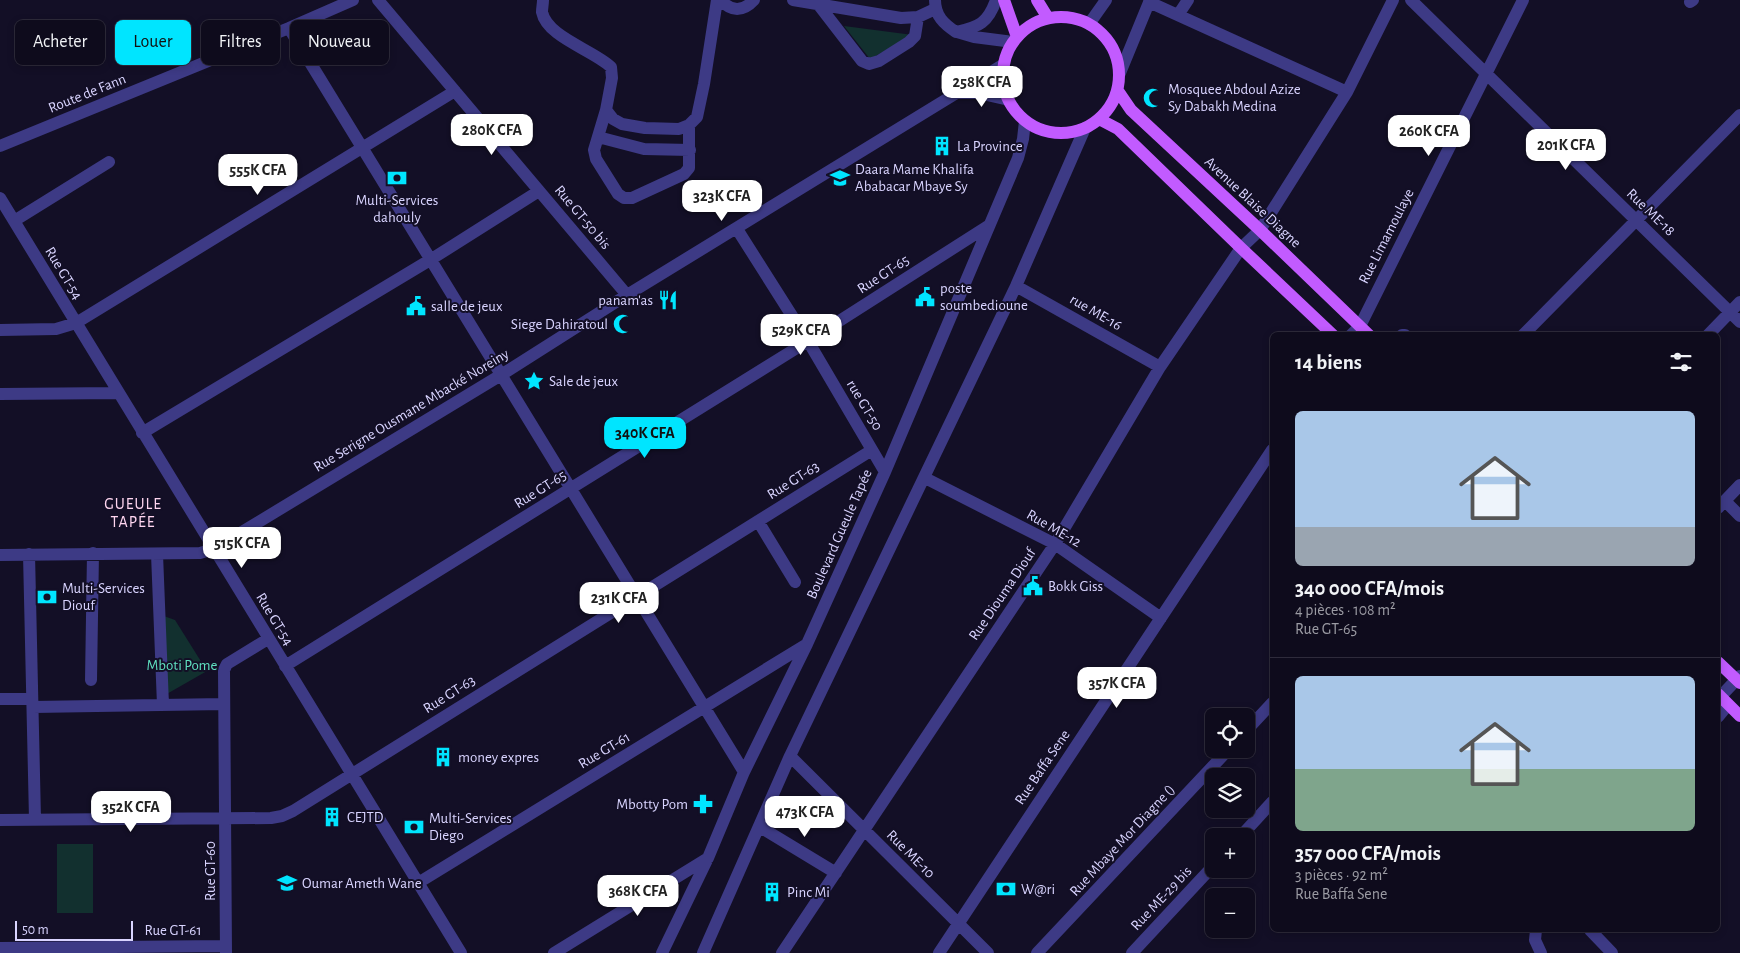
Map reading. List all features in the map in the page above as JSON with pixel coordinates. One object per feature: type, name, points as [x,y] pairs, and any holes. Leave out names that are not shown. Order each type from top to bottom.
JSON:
[{"type":"main road","points":[[1004,0],[1015,39]]},
{"type":"main road","points":[[1037,0],[1048,18]]},
{"type":"main road","points":[[1069,17],[1089,24],[1103,34],[1117,56],[1120,73],[1118,91],[1110,106],[1099,119],[1085,128],[1070,132],[1054,132],[1034,126],[1019,115],[1009,100],[1004,82],[1004,64],[1015,39],[1032,25],[1048,18],[1069,17]]},
{"type":"main road","name":"Avenue Blaise Diagne","points":[[1118,91],[1131,110],[1260,230],[1360,332]]},
{"type":"main road","points":[[1099,119],[1118,129],[1331,332]]},
{"type":"main road","points":[[1160,169],[1175,152]]},
{"type":"main road","points":[[1720,664],[1739,680]]},
{"type":"main road","points":[[1722,698],[1740,716]]},
{"type":"street","name":"Route de Fann","points":[[0,146],[353,0]]},
{"type":"street","name":"Rue GT-50 bis","points":[[378,0],[627,295]]},
{"type":"street","points":[[543,0],[542,12],[547,24],[575,45],[601,58],[611,67],[612,78],[606,110],[594,150],[596,159],[618,194],[624,198],[632,198],[684,174],[689,168],[689,125]]},
{"type":"street","points":[[606,110],[613,119],[622,124],[646,128],[678,129],[689,125],[698,117],[719,0]]},
{"type":"street","points":[[719,0],[733,9],[741,9],[748,6],[754,0]]},
{"type":"street","points":[[793,0],[901,18],[918,17],[935,5],[939,17],[956,32],[974,37],[1015,39]]},
{"type":"street","points":[[956,32],[973,28],[985,21],[991,14],[996,0]]},
{"type":"street","points":[[1089,24],[1106,0]]},
{"type":"street","points":[[1178,15],[1188,0]]},
{"type":"street","name":"Rue Diouma Diouf","points":[[782,953],[1055,544],[1160,367],[1241,248],[1260,230],[1347,92],[1393,0]]},
{"type":"street","name":"Rue ME-18","points":[[1411,0],[1740,322]]},
{"type":"street","name":"Rue Limamoulaye","points":[[1360,332],[1523,0]]},
{"type":"street","points":[[1120,73],[1149,1],[1347,92]]},
{"type":"street","points":[[818,4],[862,61],[869,64],[879,61],[910,42],[915,36],[918,17]]},
{"type":"street","points":[[289,28],[744,772]]},
{"type":"street","points":[[958,93],[1004,64]]},
{"type":"street","points":[[0,330],[56,329],[76,323],[455,91]]},
{"type":"street","points":[[958,93],[978,93],[1009,100]]},
{"type":"street","name":"Rue Serigne Ousmane Mbacké Noreiny","points":[[0,555],[200,553],[214,549],[501,375],[627,295],[958,93]]},
{"type":"street","points":[[1526,332],[1740,114]]},
{"type":"street","name":"Boulevard Gueule Tapée","points":[[662,953],[708,858],[744,772],[807,644],[885,472],[1018,158],[1026,120]]},
{"type":"street","points":[[703,953],[790,756],[1016,286],[1085,128]]},
{"type":"street","points":[[598,137],[644,149],[690,150]]},
{"type":"street","points":[[14,221],[109,162]]},
{"type":"street","points":[[142,433],[430,260],[539,191]]},
{"type":"street","name":"Rue GT-54","points":[[0,198],[461,953]]},
{"type":"street","name":"Rue GT-65","points":[[285,666],[808,342],[988,226]]},
{"type":"street","name":"rue GT-50","points":[[736,229],[808,342],[885,472]]},
{"type":"street","name":"rue ME-16","points":[[1016,286],[1160,367]]},
{"type":"street","points":[[1711,332],[1740,302]]},
{"type":"street","points":[[0,394],[119,393]]},
{"type":"street","name":"Rue GT-63","points":[[0,820],[271,818],[282,816],[293,811],[872,450]]},
{"type":"street","name":"Rue Baffa Sene","points":[[939,953],[1270,453]]},
{"type":"street","name":"Rue ME-12","points":[[925,478],[1055,544],[1161,618]]},
{"type":"street","points":[[1740,486],[1721,504],[1740,516]]},
{"type":"street","points":[[758,521],[795,582]]},
{"type":"street","points":[[91,680],[93,553]]},
{"type":"street","points":[[29,554],[34,819]]},
{"type":"street","points":[[157,554],[163,705]]},
{"type":"street","name":"Rue GT-60","points":[[226,949],[224,670],[227,664],[268,639]]},
{"type":"street","name":"Rue GT-61","points":[[418,883],[807,644]]},
{"type":"street","points":[[1722,698],[1739,680]]},
{"type":"street","points":[[0,699],[32,703],[224,704]]},
{"type":"street","points":[[1255,721],[1270,705]]},
{"type":"street","name":"Rue ME-10","points":[[790,756],[988,953]]},
{"type":"street","name":"Rue Mbaye Mor Diagne ()","points":[[1038,953],[1221,758]]},
{"type":"street","points":[[1248,828],[1270,804]]},
{"type":"street","points":[[760,827],[836,873]]},
{"type":"street","points":[[554,953],[708,858]]},
{"type":"street","name":"Rue ME-29 bis","points":[[1132,953],[1205,875]]},
{"type":"street","points":[[1536,932],[1535,940],[1541,953]]},
{"type":"street","points":[[1592,932],[1612,953]]},
{"type":"street","name":"Rue GT-61","points":[[0,948],[26,950],[226,949]]},
{"type":"green space","points":[[844,26],[913,35],[870,59]]},
{"type":"green space","name":"Mboti Pome","points":[[161,615],[175,620],[207,671],[165,695]]},
{"type":"green space","points":[[57,844],[93,844],[93,913],[57,913]]},
{"type":"place","name":"Mosquee Abdoul Azize Sy Dabakh Medina","points":[[1153,98]]},
{"type":"place","name":"La Province","points":[[942,146]]},
{"type":"place","name":"Multi-Services dahouly","points":[[397,178]]},
{"type":"place","name":"Daara Mame Khalifa Ababacar Mbaye Sy","points":[[840,178]]},
{"type":"place","name":"poste soumbedioune","points":[[925,297]]},
{"type":"place","name":"panam'as","points":[[668,300]]},
{"type":"place","name":"salle de jeux","points":[[416,306]]},
{"type":"place","name":"Siege Dahiratoul","points":[[623,324]]},
{"type":"place","name":"Sale de jeux","points":[[534,381]]},
{"type":"place","name":"Bokk Giss","points":[[1033,586]]},
{"type":"place","name":"Multi-Services Diouf","points":[[47,597]]},
{"type":"place","name":"money expres","points":[[443,757]]},
{"type":"place","name":"Mbotty Pom","points":[[703,804]]},
{"type":"place","name":"CEJTD","points":[[332,817]]},
{"type":"place","name":"Multi-Services Diego","points":[[414,827]]},
{"type":"place","name":"Oumar Ameth Wane","points":[[287,883]]},
{"type":"place","name":"W@ri","points":[[1006,889]]},
{"type":"place","name":"Pinc Mi","points":[[772,892]]},
{"type":"district","name":"GUEULE TAPÉE","points":[[133,512]]}]
